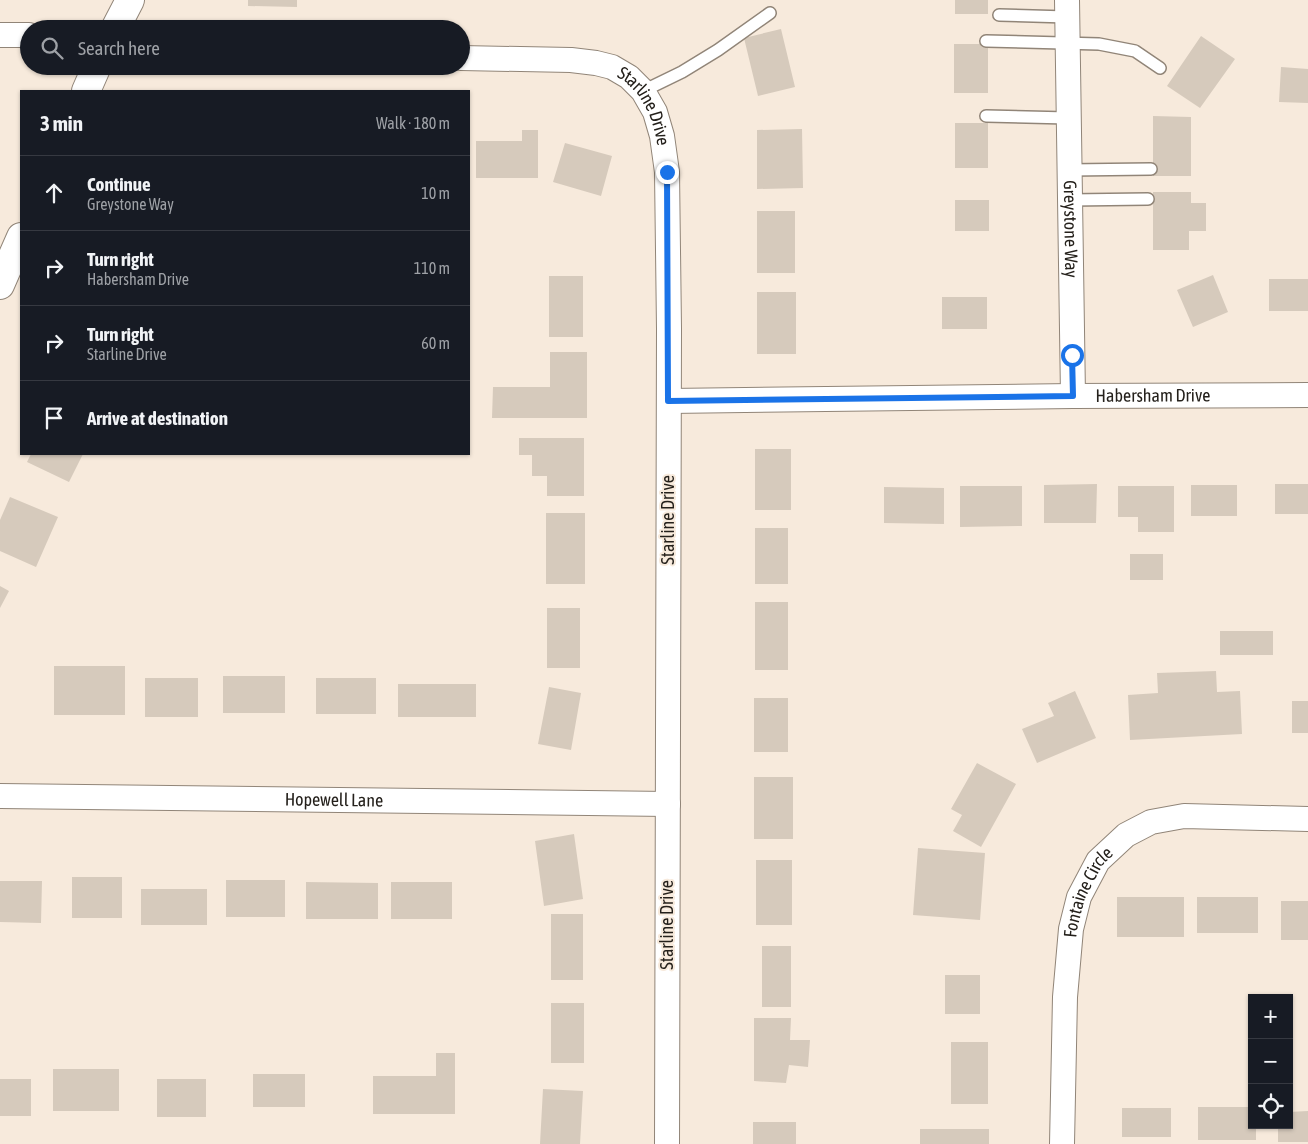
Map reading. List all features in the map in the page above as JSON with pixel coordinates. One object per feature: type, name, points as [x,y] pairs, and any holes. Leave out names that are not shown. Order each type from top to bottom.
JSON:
[{"type":"street","points":[[120,20],[130,0]]},
{"type":"street","name":"Greystone Way","points":[[1067,8],[1073,396]]},
{"type":"street","points":[[0,35],[20,35]]},
{"type":"street","name":"Starline Drive","points":[[470,58],[571,60],[596,63],[612,68],[629,77],[643,91],[655,112],[662,136],[667,172],[667,1144]]},
{"type":"street","points":[[86,90],[93,75]]},
{"type":"street","points":[[0,285],[20,239]]},
{"type":"street","name":"Habersham Drive","points":[[668,401],[1073,396],[1308,396]]},
{"type":"street","name":"Hopewell Lane","points":[[0,796],[668,804]]},
{"type":"street","name":"Fontaine Circle","points":[[1062,1144],[1065,997],[1071,929],[1079,896],[1098,861],[1126,835],[1151,822],[1184,816],[1308,819]]},
{"type":"lane","points":[[999,15],[1067,8]]},
{"type":"lane","points":[[643,91],[682,72],[718,50],[770,13]]},
{"type":"lane","points":[[986,41],[1067,51],[1100,44],[1135,51],[1160,68]]},
{"type":"lane","points":[[986,116],[1068,118]]},
{"type":"lane","points":[[1069,170],[1151,169]]},
{"type":"lane","points":[[1070,200],[1148,199]]},
{"type":"building","points":[[248,0],[297,0],[297,7],[248,6]]},
{"type":"building","points":[[955,0],[988,0],[988,14],[955,14]]},
{"type":"building","points":[[781,29],[795,87],[758,96],[744,38]]},
{"type":"building","points":[[1201,36],[1235,59],[1200,108],[1167,86]]},
{"type":"building","points":[[954,44],[988,44],[988,93],[954,93]]},
{"type":"building","points":[[1281,67],[1308,69],[1308,103],[1279,102]]},
{"type":"building","points":[[1153,116],[1191,117],[1191,176],[1153,176]]},
{"type":"building","points":[[955,123],[988,123],[988,168],[955,168]]},
{"type":"building","points":[[802,129],[803,188],[757,189],[757,130]]},
{"type":"building","points":[[522,130],[538,130],[538,178],[476,178],[476,141],[522,141]]},
{"type":"building","points":[[565,143],[612,156],[601,196],[553,182]]},
{"type":"building","points":[[1153,192],[1191,192],[1191,203],[1206,203],[1206,231],[1189,231],[1189,250],[1153,250]]},
{"type":"building","points":[[955,200],[989,200],[989,231],[955,231]]},
{"type":"building","points":[[757,211],[795,211],[795,273],[757,273]]},
{"type":"building","points":[[1213,275],[1228,312],[1193,327],[1177,290]]},
{"type":"building","points":[[549,276],[583,276],[583,337],[549,337]]},
{"type":"building","points":[[1269,279],[1308,279],[1308,311],[1269,311]]},
{"type":"building","points":[[757,292],[796,292],[796,354],[757,354]]},
{"type":"building","points":[[942,297],[987,297],[987,329],[942,329]]},
{"type":"building","points":[[550,352],[587,352],[587,418],[492,418],[493,387],[550,387]]},
{"type":"building","points":[[519,438],[584,438],[584,496],[547,496],[547,476],[532,476],[532,455],[519,455]]},
{"type":"building","points":[[755,449],[791,449],[791,510],[755,510]]},
{"type":"building","points":[[30,455],[82,455],[69,482],[27,462]]},
{"type":"building","points":[[1097,484],[1096,523],[1044,523],[1044,485]]},
{"type":"building","points":[[1275,484],[1308,484],[1308,514],[1275,514]]},
{"type":"building","points":[[1191,485],[1237,485],[1237,516],[1191,516]]},
{"type":"building","points":[[960,486],[1022,486],[1022,526],[960,527]]},
{"type":"building","points":[[1118,486],[1174,486],[1174,532],[1138,532],[1138,517],[1118,517]]},
{"type":"building","points":[[884,487],[944,488],[944,524],[884,523]]},
{"type":"building","points":[[10,497],[58,517],[36,567],[0,551],[0,520]]},
{"type":"building","points":[[546,513],[585,513],[585,584],[546,584]]},
{"type":"building","points":[[755,528],[788,528],[788,584],[755,584]]},
{"type":"building","points":[[1130,554],[1163,554],[1163,580],[1130,580]]},
{"type":"building","points":[[0,586],[9,591],[0,608]]},
{"type":"building","points":[[755,602],[788,602],[788,670],[755,670]]},
{"type":"building","points":[[547,608],[580,608],[580,668],[547,668]]},
{"type":"building","points":[[1220,631],[1273,631],[1273,655],[1220,655]]},
{"type":"building","points":[[54,666],[125,666],[125,715],[54,715]]},
{"type":"building","points":[[1216,671],[1217,692],[1240,691],[1242,734],[1130,740],[1128,695],[1158,693],[1157,673]]},
{"type":"building","points":[[223,676],[285,676],[285,713],[223,713]]},
{"type":"building","points":[[145,678],[198,678],[198,717],[145,717]]},
{"type":"building","points":[[316,678],[376,678],[376,714],[316,714]]},
{"type":"building","points":[[398,684],[476,684],[476,717],[398,717]]},
{"type":"building","points":[[549,687],[581,693],[571,750],[538,744]]},
{"type":"building","points":[[1075,691],[1096,738],[1037,763],[1022,729],[1054,716],[1048,703]]},
{"type":"building","points":[[754,698],[788,698],[788,752],[754,752]]},
{"type":"building","points":[[1292,701],[1308,701],[1308,733],[1292,733]]},
{"type":"building","points":[[977,763],[1016,784],[981,847],[953,831],[962,815],[951,809]]},
{"type":"building","points":[[754,777],[793,777],[793,839],[754,839]]},
{"type":"building","points":[[574,834],[583,899],[544,906],[535,841]]},
{"type":"building","points":[[918,848],[985,853],[980,920],[913,915]]},
{"type":"building","points":[[756,860],[792,860],[792,925],[756,925]]},
{"type":"building","points":[[72,877],[122,877],[122,918],[72,918]]},
{"type":"building","points":[[226,880],[285,880],[285,917],[226,917]]},
{"type":"building","points":[[0,881],[42,881],[41,923],[0,922]]},
{"type":"building","points":[[306,882],[378,883],[378,919],[306,919]]},
{"type":"building","points":[[391,882],[452,882],[452,919],[391,919]]},
{"type":"building","points":[[141,889],[207,889],[207,925],[141,925]]},
{"type":"building","points":[[1117,897],[1184,897],[1184,937],[1117,937]]},
{"type":"building","points":[[1197,897],[1258,897],[1258,933],[1197,933]]},
{"type":"building","points":[[1281,901],[1308,901],[1308,940],[1281,940]]},
{"type":"building","points":[[551,914],[583,914],[583,980],[551,980]]},
{"type":"building","points":[[762,946],[791,946],[791,1007],[762,1007]]},
{"type":"building","points":[[945,975],[980,975],[980,1014],[945,1014]]},
{"type":"building","points":[[551,1003],[584,1003],[584,1063],[551,1063]]},
{"type":"building","points":[[754,1018],[791,1018],[790,1040],[810,1040],[808,1067],[789,1065],[786,1083],[754,1081]]},
{"type":"building","points":[[951,1042],[988,1042],[988,1104],[951,1104]]},
{"type":"building","points":[[436,1053],[455,1053],[455,1114],[373,1114],[373,1076],[436,1076]]},
{"type":"building","points":[[53,1069],[119,1069],[119,1111],[53,1111]]},
{"type":"building","points":[[253,1074],[305,1074],[305,1107],[253,1107]]},
{"type":"building","points":[[0,1079],[31,1079],[31,1116],[0,1116]]},
{"type":"building","points":[[157,1079],[206,1079],[206,1117],[157,1117]]},
{"type":"building","points":[[543,1089],[583,1091],[580,1144],[540,1144]]},
{"type":"building","points":[[1198,1107],[1248,1107],[1248,1129],[1256,1129],[1256,1140],[1198,1140]]},
{"type":"building","points":[[1122,1108],[1171,1108],[1171,1137],[1122,1137]]},
{"type":"building","points":[[1308,1111],[1308,1142],[1278,1142],[1278,1129],[1293,1129],[1293,1112]]},
{"type":"building","points":[[753,1122],[796,1122],[796,1144],[753,1144]]},
{"type":"building","points":[[920,1129],[989,1129],[989,1144],[920,1144]]},
{"type":"route","points":[[667,172],[668,401],[1073,396],[1072,355]]}]
